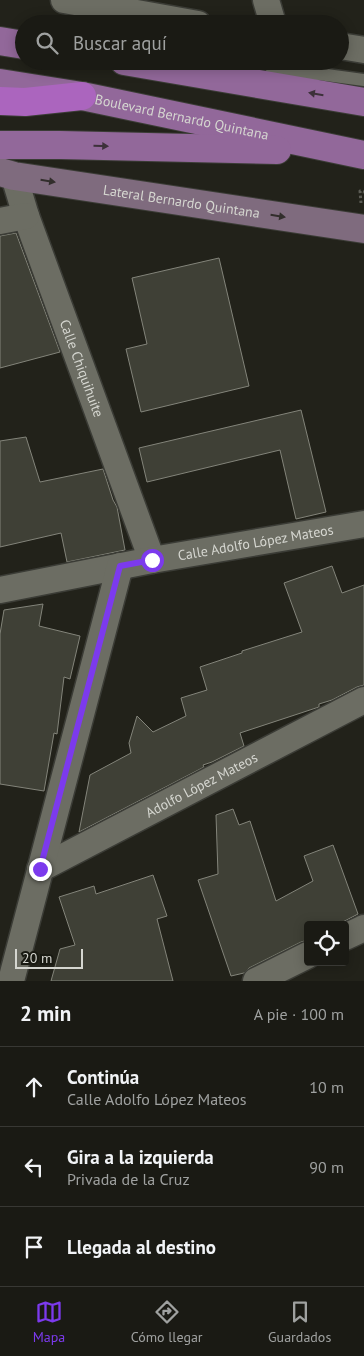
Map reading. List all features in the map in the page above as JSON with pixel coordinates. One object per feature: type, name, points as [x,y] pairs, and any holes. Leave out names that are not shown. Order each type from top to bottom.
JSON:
[{"type":"highway","points":[[0,101],[25,102],[82,96]]},
{"type":"main road","points":[[0,41],[15,44]]},
{"type":"main road","points":[[177,70],[364,102]]},
{"type":"main road","name":"Boulevard Bernardo Quintana","points":[[0,83],[82,96],[351,153]]},
{"type":"main road","points":[[0,145],[351,153]]},
{"type":"street","points":[[64,0],[148,15]]},
{"type":"street","points":[[266,0],[271,15]]},
{"type":"street","points":[[349,48],[364,50]]},
{"type":"street","name":"Calle Chiquihuite","points":[[7,174],[26,216],[152,560]]},
{"type":"street","name":"Lateral Bernardo Quintana","points":[[7,174],[363,231]]},
{"type":"street","points":[[0,222],[26,216]]},
{"type":"street","name":"Calle Adolfo López Mateos","points":[[0,590],[152,560],[364,524]]},
{"type":"street","points":[[10,981],[120,566]]},
{"type":"street","name":"Adolfo López Mateos","points":[[40,869],[364,700]]},
{"type":"street","points":[[349,935],[364,928]]},
{"type":"street","points":[[256,981],[304,958]]},
{"type":"lane","points":[[219,77],[319,74],[364,80]]},
{"type":"building","points":[[16,233],[60,352],[0,368],[0,236]]},
{"type":"building","points":[[219,258],[249,386],[141,412],[126,349],[147,344],[132,278]]},
{"type":"building","points":[[301,410],[326,512],[296,519],[280,450],[147,482],[139,448]]},
{"type":"building","points":[[26,437],[40,482],[103,469],[117,507],[125,550],[67,562],[61,533],[0,547],[0,441]]},
{"type":"building","points":[[332,566],[342,593],[364,585],[364,685],[319,704],[319,707],[240,733],[244,746],[203,765],[204,767],[79,832],[90,775],[131,753],[129,743],[137,716],[153,732],[186,716],[181,698],[207,690],[200,667],[242,653],[242,651],[302,632],[284,583]]},
{"type":"building","points":[[43,604],[39,626],[80,636],[70,679],[64,677],[57,734],[54,733],[44,791],[0,784],[0,634],[4,610]]},
{"type":"building","points":[[233,809],[239,825],[250,821],[276,901],[313,881],[304,856],[333,845],[358,914],[345,921],[304,921],[304,941],[249,968],[244,973],[231,976],[198,880],[218,874],[216,815]]},
{"type":"building","points":[[153,875],[167,916],[157,919],[173,981],[51,981],[60,949],[75,945],[59,897],[94,886],[96,894]]},
{"type":"route","points":[[40,869],[120,566],[152,560]]}]
